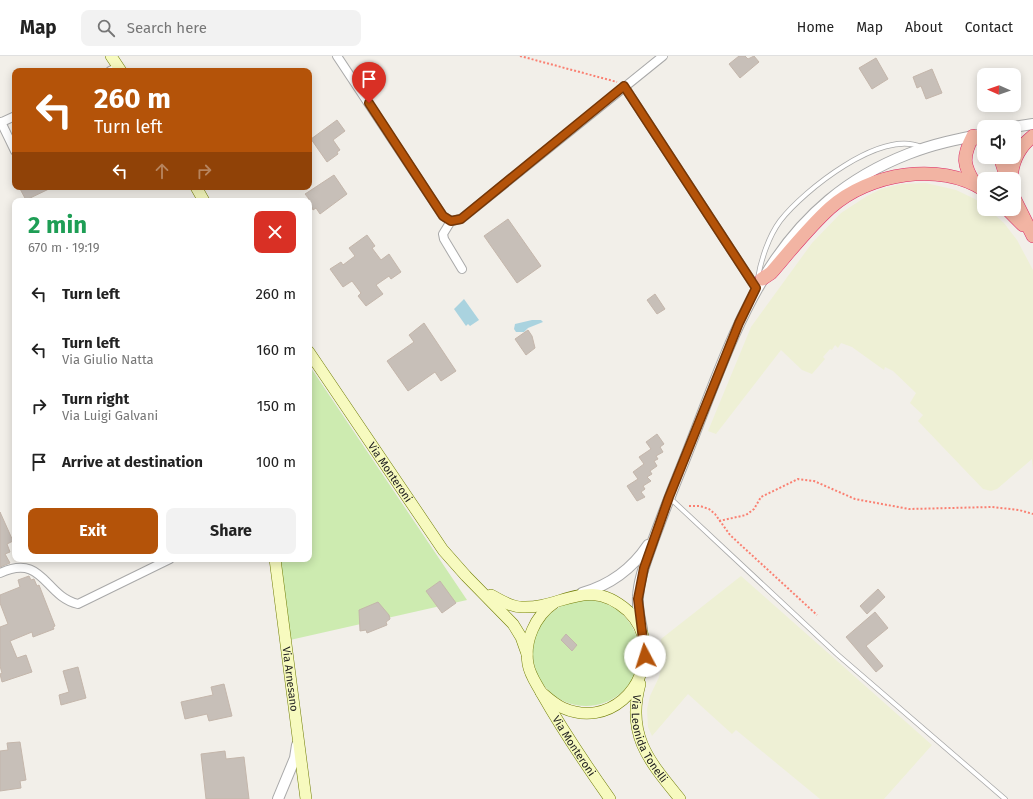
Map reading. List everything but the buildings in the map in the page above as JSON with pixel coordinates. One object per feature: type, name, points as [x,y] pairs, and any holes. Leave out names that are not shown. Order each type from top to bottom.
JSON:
[{"type":"highway","points":[[1012,172],[1012,167],[1018,154],[1025,143],[1033,136]]},
{"type":"highway","points":[[977,140],[967,148],[965,165],[977,183]]},
{"type":"highway","points":[[759,283],[771,273],[831,207],[850,194],[868,185],[909,175],[931,174],[954,178],[977,186]]},
{"type":"highway","points":[[1021,212],[1033,237]]},
{"type":"highway","points":[[1014,216],[1033,237]]},
{"type":"main road","points":[[110,56],[115,68]]},
{"type":"main road","name":"Via Monteroni","points":[[312,356],[443,550],[478,589],[513,624],[521,637],[527,654],[531,674],[566,734],[610,799]]},
{"type":"main road","name":"Via Arnesano","points":[[274,562],[306,799]]},
{"type":"main road","name":"Via Monteroni","points":[[478,589],[510,605],[520,607],[536,607],[580,594],[594,594],[608,598],[621,605],[636,621],[644,641],[645,656],[642,673],[636,686],[616,705],[597,712],[576,712],[563,708],[551,701],[541,692]]},
{"type":"main road","name":"Via Monteroni","points":[[527,654],[529,640],[534,626],[548,608],[558,601]]},
{"type":"main road","name":"Via Leonida Tonelli","points":[[642,673],[637,695],[635,714],[637,733],[644,749],[680,799]]},
{"type":"street","points":[[337,56],[443,216],[451,221],[461,219],[662,56]]},
{"type":"street","points":[[624,86],[759,283]]},
{"type":"street","points":[[12,117],[1,122],[12,145]]},
{"type":"street","points":[[1021,126],[1033,124]]},
{"type":"street","points":[[644,641],[638,599],[639,583],[669,497],[739,323],[759,283],[788,240],[828,201],[878,167],[924,148],[977,138]]},
{"type":"street","points":[[451,221],[443,234],[444,239],[462,269]]},
{"type":"street","points":[[580,594],[610,582],[628,569],[642,554],[659,526]]},
{"type":"street","points":[[0,573],[13,567],[26,567],[42,577],[69,602],[78,604],[164,562]]},
{"type":"street","points":[[278,799],[295,758],[298,739]]},
{"type":"lane","points":[[759,283],[760,266],[779,222],[803,198],[834,172],[863,155],[901,143],[913,143],[924,148]]},
{"type":"lane","points":[[669,497],[838,655],[1005,799]]},
{"type":"path","points":[[520,56],[613,79],[624,86]]},
{"type":"path","points":[[719,521],[746,515],[754,508],[761,497],[798,479],[814,481],[855,499],[909,510],[992,507],[1019,510],[1033,514]]},
{"type":"path","points":[[680,508],[700,506],[709,509],[730,535],[817,615]]},
{"type":"green space","points":[[926,183],[956,190],[975,199],[977,201],[977,216],[996,216],[1004,223],[1017,240],[1033,270],[1033,471],[1032,459],[997,489],[991,491],[983,489],[918,421],[923,415],[910,403],[916,393],[893,371],[885,367],[884,370],[852,347],[841,343],[838,348],[835,345],[832,350],[830,349],[823,357],[825,359],[812,374],[802,370],[781,350],[716,434],[708,431],[751,327],[812,243],[841,213],[867,196],[881,189],[901,184]]},
{"type":"green space","points":[[312,369],[467,600],[290,640],[280,562],[312,562]]},
{"type":"green space","points":[[741,576],[932,745],[884,799],[820,799],[736,730],[732,734],[688,694],[652,736],[648,727],[647,709],[650,696],[659,677],[662,664],[661,639]]},
{"type":"green space","points":[[586,600],[606,604],[623,616],[635,633],[639,653],[635,673],[623,690],[606,702],[586,706],[566,702],[549,690],[537,673],[533,653],[537,633],[549,616],[566,604]]},
{"type":"water","points":[[464,299],[479,320],[470,326],[468,324],[466,326],[454,309]]},
{"type":"water","points":[[532,320],[541,320],[543,322],[528,328],[524,332],[516,332],[514,329],[515,324]]},
{"type":"route","points":[[369,103],[443,216],[451,221],[461,219],[624,86],[756,288],[739,323],[669,497],[639,583],[638,599],[645,656]]}]
